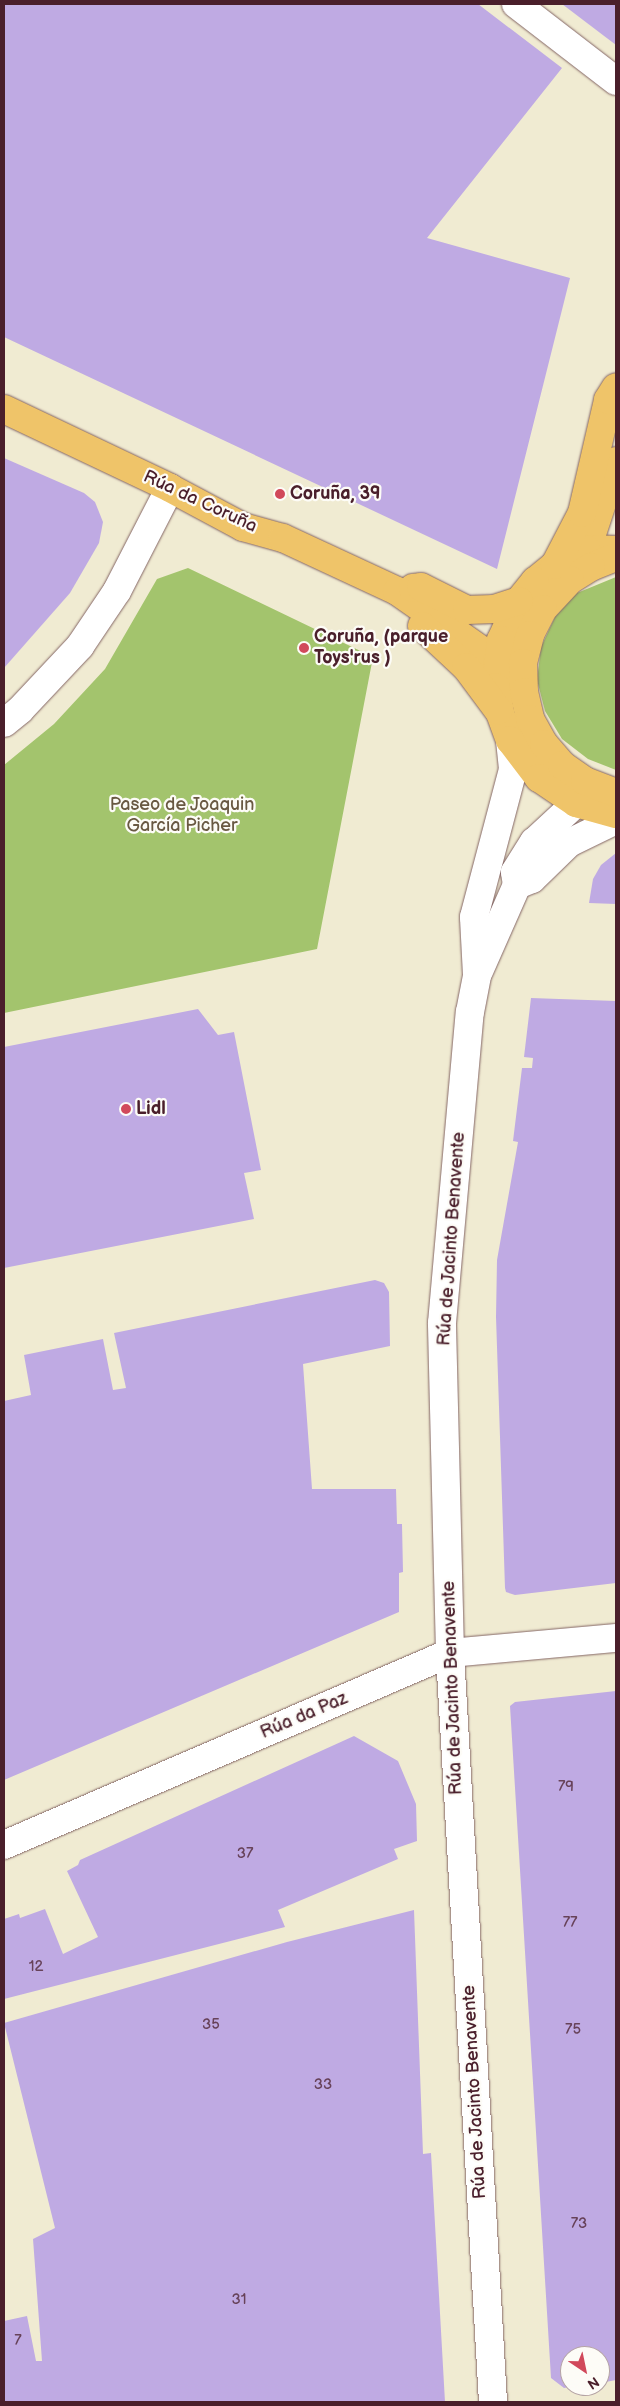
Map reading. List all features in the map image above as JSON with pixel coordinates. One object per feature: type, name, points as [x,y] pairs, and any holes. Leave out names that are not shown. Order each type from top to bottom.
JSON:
[{"type":"main road","points":[[614,800],[562,765],[544,744],[530,719],[524,692],[523,662],[530,635],[562,572],[582,513],[608,400],[616,387]]},
{"type":"main road","name":"Rúa da Coruña","points":[[4,410],[170,488],[243,527],[283,538],[397,591],[497,661],[513,675],[524,692]]},
{"type":"main road","points":[[576,803],[538,778],[510,740],[500,713],[480,683],[450,650],[408,615],[397,591],[421,587],[467,610],[494,609],[519,601],[562,572],[586,549],[613,479],[616,461]]},
{"type":"main road","points":[[586,549],[616,550]]},
{"type":"main road","points":[[562,572],[616,558]]},
{"type":"main road","points":[[500,713],[497,661],[501,640],[519,601]]},
{"type":"street","points":[[516,4],[616,81]]},
{"type":"street","points":[[4,723],[20,710],[80,646],[117,591],[170,488]]},
{"type":"street","name":"Rúa de Jacinto Benavente","points":[[493,2402],[450,1653],[442,1323],[470,1022],[477,975],[474,917],[512,769],[510,740]]},
{"type":"street","name":"Rúa de Jacinto Benavente","points":[[477,975],[517,885],[515,872],[534,842],[576,803],[593,794],[614,800]]},
{"type":"street","points":[[517,885],[532,879],[569,843],[616,820]]},
{"type":"street","name":"Rúa da Paz","points":[[4,1845],[450,1653],[616,1638]]},
{"type":"green space","name":"Paseo de Joaquin García Picher","points":[[188,568],[373,657],[317,949],[4,1013],[4,765],[54,724],[105,669],[157,579]]},
{"type":"green space","points":[[616,577],[616,770],[588,759],[562,739],[545,711],[537,680],[541,647],[555,617],[577,593]]},
{"type":"building","points":[[4,4],[478,4],[562,68],[427,238],[570,278],[497,569],[4,337]]},
{"type":"building","points":[[562,4],[616,4],[616,45]]},
{"type":"building","points":[[4,458],[84,493],[95,502],[103,522],[99,543],[70,593],[4,668]]},
{"type":"building","points":[[616,853],[616,904],[589,903],[593,879],[601,865]]},
{"type":"building","points":[[531,998],[616,1001],[616,1583],[515,1595],[506,1592],[505,1588],[496,1317],[497,1260],[518,1142],[513,1141],[522,1068],[532,1068],[533,1058],[524,1057]]},
{"type":"building","name":"Lidl","points":[[198,1009],[218,1035],[234,1032],[261,1170],[244,1173],[254,1219],[4,1268],[4,1047]]},
{"type":"building","points":[[375,1280],[384,1283],[389,1292],[390,1346],[303,1364],[312,1489],[396,1489],[397,1524],[402,1524],[403,1572],[399,1573],[399,1612],[4,1780],[4,1401],[31,1395],[24,1355],[103,1339],[113,1390],[126,1388],[114,1333]]},
{"type":"building","points":[[616,1691],[616,2380],[610,2381],[610,2346],[560,2346],[560,2385],[551,2378],[510,1706],[515,1702]]},
{"type":"building","points":[[354,1736],[398,1761],[416,1804],[417,1841],[394,1849],[398,1859],[278,1910],[285,1927],[4,1999],[4,1919],[19,1914],[20,1918],[45,1909],[63,1954],[98,1937],[67,1871],[78,1865],[80,1860]]},
{"type":"building","points":[[414,1910],[423,2154],[431,2153],[445,2402],[4,2402],[4,2321],[27,2316],[36,2361],[42,2361],[33,2239],[55,2228],[4,2023],[287,1942]]},
{"type":"place","name":"Coruña, 39","points":[[280,494]]},
{"type":"place","name":"Coruña, (parque Toys'rus )","points":[[304,648]]},
{"type":"place","name":"Lidl","points":[[126,1109]]}]
